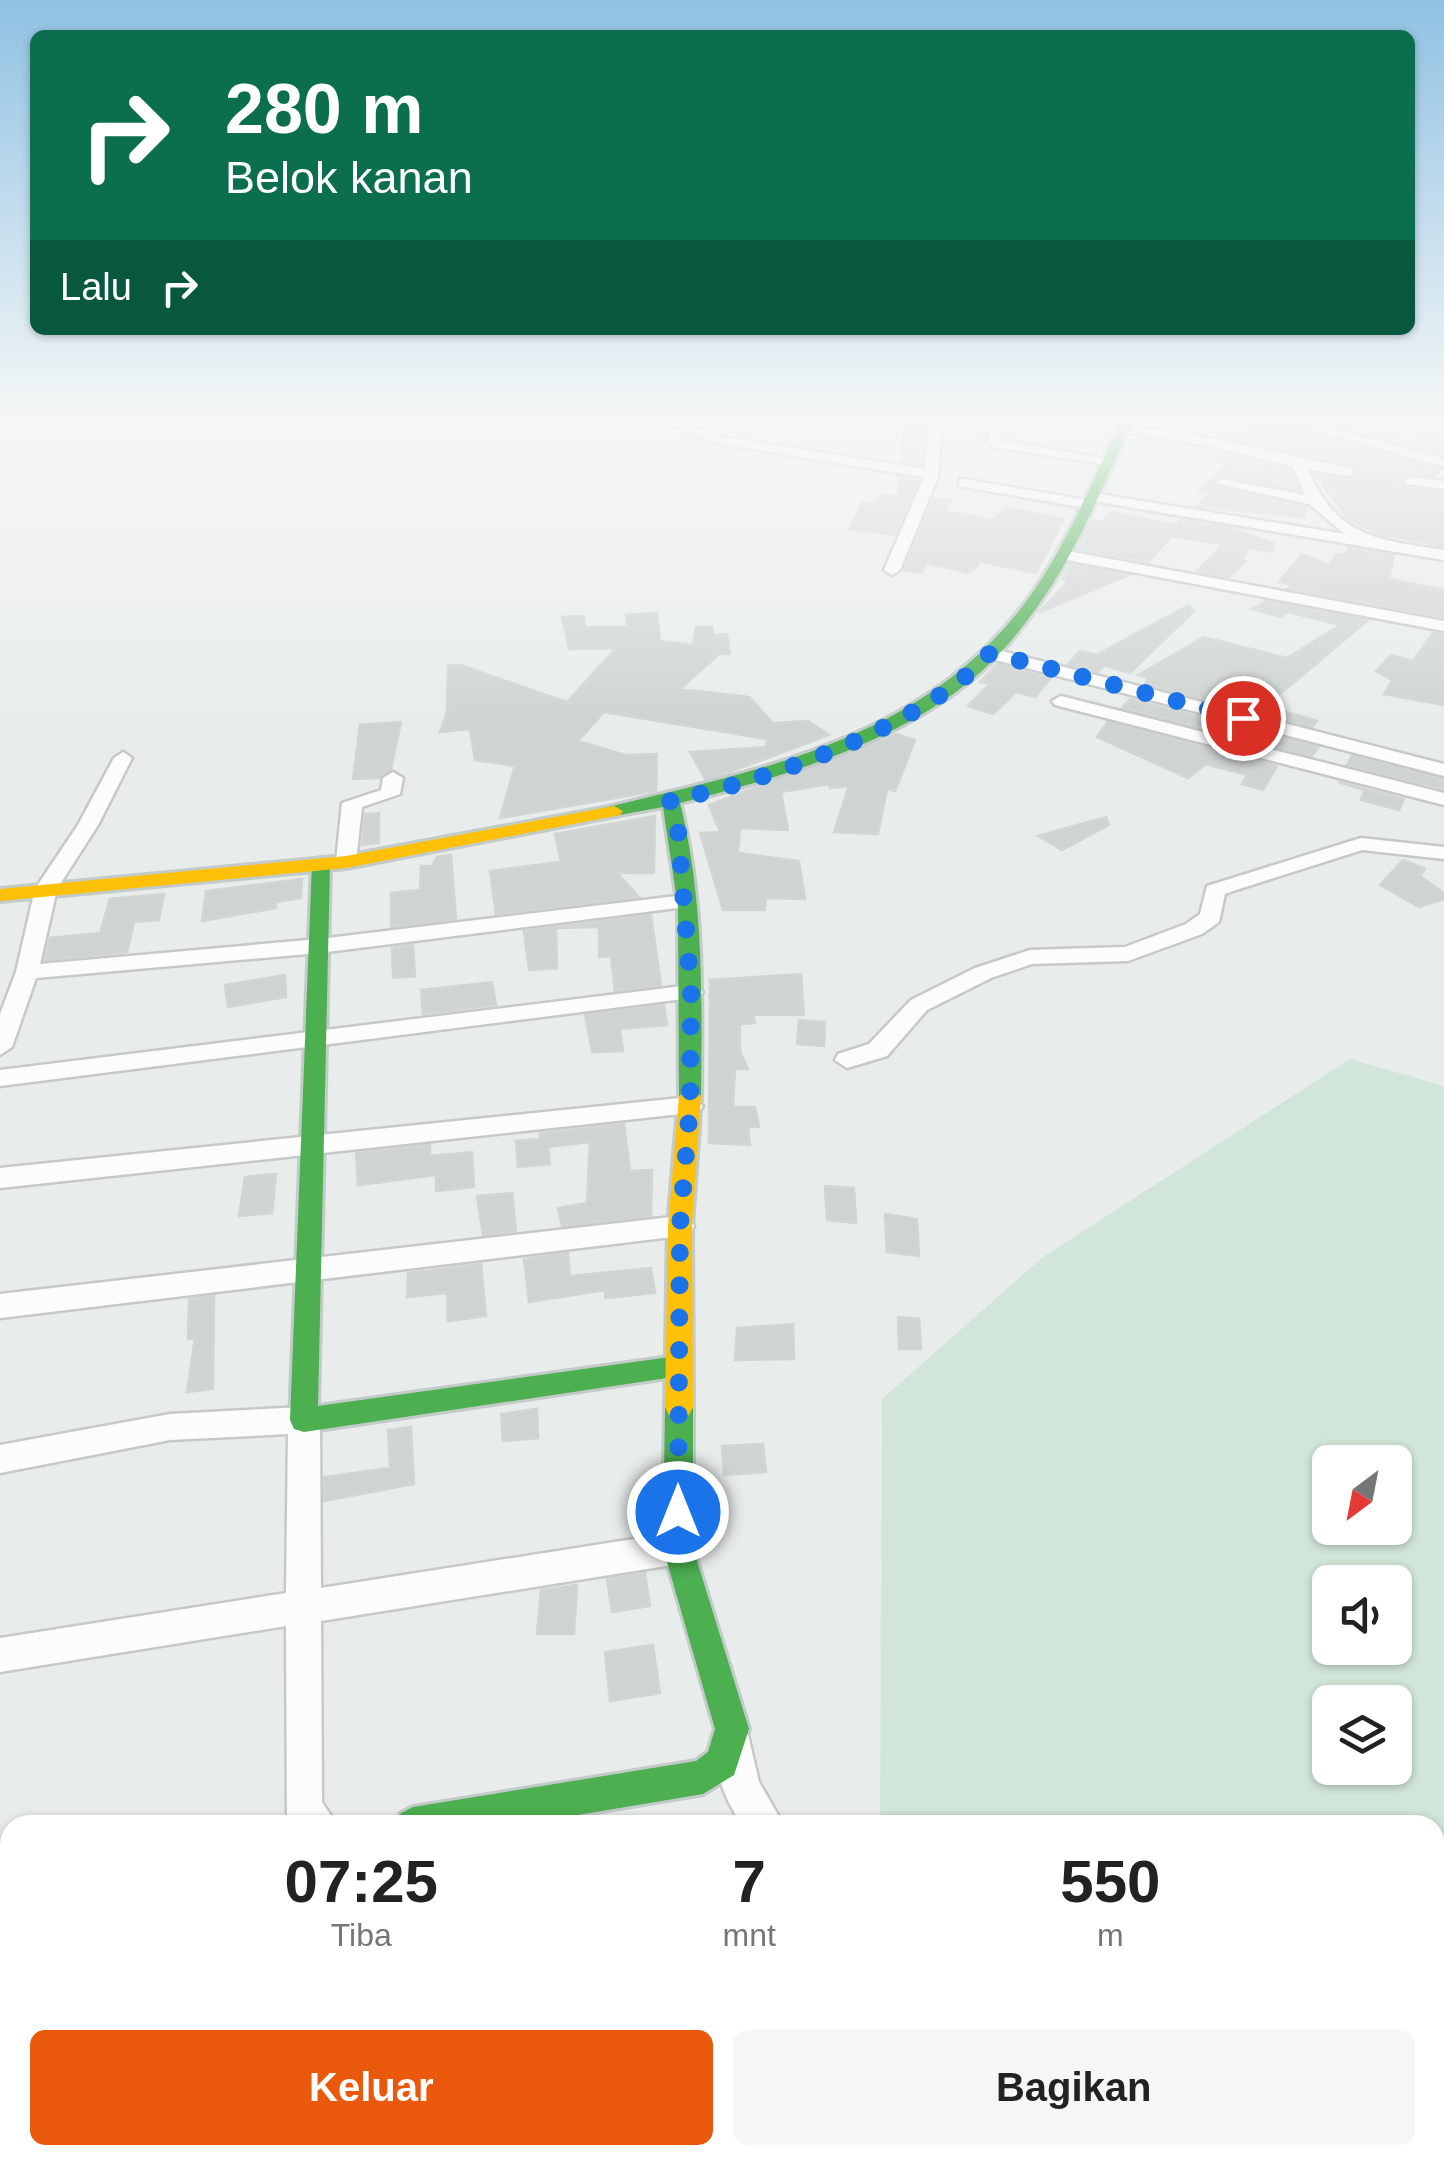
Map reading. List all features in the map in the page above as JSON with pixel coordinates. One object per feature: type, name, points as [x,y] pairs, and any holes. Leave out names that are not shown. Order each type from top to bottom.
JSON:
[{"type":"street","points":[[892,570],[912,521]]},
{"type":"street","points":[[0,895],[346,862],[710,793],[895,722],[965,678],[990,653],[1062,555],[1079,521]]},
{"type":"street","points":[[1224,521],[1444,555]]},
{"type":"street","points":[[1338,521],[1364,543]]},
{"type":"street","points":[[1062,555],[1444,626]]},
{"type":"street","points":[[990,653],[1444,770]]},
{"type":"street","points":[[1061,701],[1444,799]]},
{"type":"street","points":[[0,1047],[26,972],[46,889],[88,824],[123,758]]},
{"type":"street","points":[[346,862],[352,803],[390,794],[393,778]]},
{"type":"street","points":[[670,800],[678,829],[691,992],[690,1106],[680,1226],[678,1548],[732,1729],[742,1789],[759,1815]]},
{"type":"street","points":[[847,1060],[878,1050],[920,1005],[945,989],[1014,961],[1044,955],[1113,958],[1194,929],[1210,917],[1215,891],[1228,885],[1361,844],[1444,857],[1444,874]]},
{"type":"street","points":[[305,1815],[302,1802],[304,1420],[321,864]]},
{"type":"street","points":[[26,972],[319,946],[685,901]]},
{"type":"street","points":[[0,1078],[691,992]]},
{"type":"street","points":[[0,1178],[690,1106]]},
{"type":"street","points":[[0,1306],[680,1226]]},
{"type":"street","points":[[0,1459],[170,1427],[304,1420],[677,1367]]},
{"type":"street","points":[[0,1655],[678,1548]]},
{"type":"street","points":[[473,1815],[703,1777],[722,1763],[732,1729]]},
{"type":"green space","points":[[1350,1059],[1444,1086],[1444,1815],[880,1815],[882,1399],[1043,1257]]},
{"type":"building","points":[[853,521],[901,521],[895,535],[849,529]]},
{"type":"building","points":[[924,521],[1063,521],[1036,573],[982,562],[968,573],[926,563],[922,573],[904,570]]},
{"type":"building","points":[[1092,521],[1155,521],[1174,525],[1187,521],[1235,529],[1274,544],[1272,552],[1249,548],[1242,560],[1246,561],[1229,577],[1197,571],[1223,544],[1172,536],[1148,562],[1078,549]]},
{"type":"building","points":[[1351,521],[1444,521],[1444,546],[1381,535]]},
{"type":"building","points":[[1348,548],[1394,555],[1389,579],[1444,590],[1444,617],[1288,588],[1293,585],[1279,582],[1302,554],[1329,565],[1336,554],[1346,555]]},
{"type":"building","points":[[1070,564],[1129,575],[1038,613],[1069,580],[1063,579]]},
{"type":"building","points":[[1266,601],[1368,620],[1266,706],[1317,721],[1312,727],[1145,684],[1149,678],[1138,675],[1204,637],[1287,658],[1340,625],[1288,612],[1280,617],[1252,609]]},
{"type":"building","points":[[1189,605],[1194,611],[1130,673],[1104,665],[1098,672],[1068,664],[1080,651],[1096,655]]},
{"type":"building","points":[[657,613],[660,641],[693,645],[696,627],[712,627],[713,635],[727,634],[730,654],[719,654],[680,689],[749,697],[773,723],[808,721],[829,735],[706,781],[690,752],[766,747],[767,739],[604,712],[578,741],[625,755],[657,754],[656,791],[500,818],[515,766],[475,760],[470,729],[440,732],[447,712],[448,666],[460,665],[567,702],[616,648],[569,649],[562,617],[584,616],[585,627],[628,627],[626,615]]},
{"type":"building","points":[[1433,633],[1444,634],[1444,705],[1384,694],[1392,680],[1376,671],[1391,655],[1413,661]]},
{"type":"building","points":[[997,664],[1051,678],[1035,697],[1016,692],[993,714],[968,706],[990,684],[980,682]]},
{"type":"building","points":[[1130,699],[1318,747],[1312,756],[1122,708]]},
{"type":"building","points":[[401,722],[391,769],[379,778],[353,779],[360,725]]},
{"type":"building","points":[[1108,722],[1277,766],[1263,790],[1242,784],[1247,775],[1206,764],[1188,778],[1097,737]]},
{"type":"building","points":[[896,734],[915,740],[895,791],[887,789],[878,834],[834,832],[849,786],[830,788],[829,784],[781,792],[788,830],[740,828],[738,853],[799,861],[805,899],[766,898],[765,910],[723,910],[700,833],[720,832],[709,805]]},
{"type":"building","points":[[1352,756],[1444,779],[1444,789],[1347,765]]},
{"type":"building","points":[[1338,782],[1404,799],[1399,810],[1361,800],[1365,790]]},
{"type":"building","points":[[379,813],[379,843],[362,845],[365,814]]},
{"type":"building","points":[[655,816],[654,873],[617,873],[639,897],[496,914],[490,871],[561,862],[555,834]]},
{"type":"building","points":[[1106,817],[1109,825],[1062,850],[1038,836]]},
{"type":"building","points":[[451,855],[456,919],[391,927],[391,893],[420,890],[421,866],[432,866],[437,857]]},
{"type":"building","points":[[1403,860],[1425,869],[1420,876],[1444,893],[1444,899],[1419,907],[1380,885]]},
{"type":"building","points":[[302,879],[301,898],[276,902],[276,908],[202,921],[206,891]]},
{"type":"building","points":[[164,894],[159,920],[134,922],[127,952],[45,960],[50,938],[100,933],[110,899]]},
{"type":"building","points":[[651,915],[661,985],[615,991],[611,956],[599,957],[599,927],[556,928],[557,968],[529,970],[524,931]]},
{"type":"building","points":[[413,945],[415,976],[393,978],[392,948]]},
{"type":"building","points":[[801,974],[804,1015],[753,1015],[755,1023],[740,1024],[740,1051],[748,1069],[735,1069],[733,1107],[755,1107],[759,1127],[748,1127],[750,1145],[709,1143],[710,980]]},
{"type":"building","points":[[285,975],[286,997],[228,1007],[225,985]]},
{"type":"building","points":[[492,982],[496,1005],[423,1014],[421,990]]},
{"type":"building","points":[[664,1005],[667,1025],[620,1029],[623,1051],[592,1052],[585,1015]]},
{"type":"building","points":[[799,1020],[825,1022],[824,1046],[797,1044]]},
{"type":"building","points":[[624,1124],[630,1171],[652,1170],[651,1216],[562,1226],[558,1208],[587,1203],[590,1142],[548,1147],[550,1164],[518,1167],[516,1141],[540,1139],[540,1133]]},
{"type":"building","points":[[430,1145],[430,1156],[472,1152],[474,1187],[436,1191],[436,1175],[358,1185],[356,1153]]},
{"type":"building","points":[[276,1174],[272,1213],[239,1216],[245,1177]]},
{"type":"building","points":[[825,1186],[854,1188],[856,1223],[827,1220]]},
{"type":"building","points":[[512,1193],[516,1231],[483,1235],[477,1196]]},
{"type":"building","points":[[885,1214],[917,1219],[919,1256],[887,1252]]},
{"type":"building","points":[[568,1253],[570,1276],[651,1268],[655,1293],[605,1298],[605,1290],[529,1302],[524,1259]]},
{"type":"building","points":[[481,1264],[486,1316],[448,1321],[447,1293],[407,1297],[408,1273]]},
{"type":"building","points":[[214,1296],[213,1389],[187,1392],[195,1338],[188,1339],[189,1299]]},
{"type":"building","points":[[898,1317],[919,1319],[921,1349],[899,1349]]},
{"type":"building","points":[[793,1324],[794,1359],[735,1360],[737,1328]]},
{"type":"building","points":[[537,1409],[538,1438],[503,1441],[501,1414]]},
{"type":"building","points":[[411,1427],[414,1484],[324,1501],[324,1477],[390,1468],[388,1430]]},
{"type":"building","points":[[763,1444],[766,1472],[724,1475],[722,1446]]},
{"type":"building","points":[[645,1573],[650,1606],[612,1612],[607,1579]]},
{"type":"building","points":[[577,1585],[574,1634],[537,1634],[541,1590]]},
{"type":"building","points":[[653,1645],[660,1693],[610,1701],[605,1652]]},
{"type":"traffic: fast","points":[[614,811],[708,790],[802,762],[891,723],[933,698],[973,671],[1012,630],[1058,564],[1080,521]]},
{"type":"traffic: fast","points":[[670,800],[688,907],[690,1096]]},
{"type":"traffic: fast","points":[[321,864],[304,1420],[677,1367]]},
{"type":"traffic: fast","points":[[473,1815],[703,1777],[722,1763],[732,1729],[678,1548],[679,1407]]},
{"type":"traffic: slow","points":[[0,895],[346,862],[614,811]]},
{"type":"traffic: slow","points":[[679,1407],[680,1226],[690,1096]]},
{"type":"route","points":[[678,1512],[680,1226],[690,1106],[691,992],[678,829],[670,800],[710,793],[895,722],[965,678],[990,653],[1243,718]]}]
